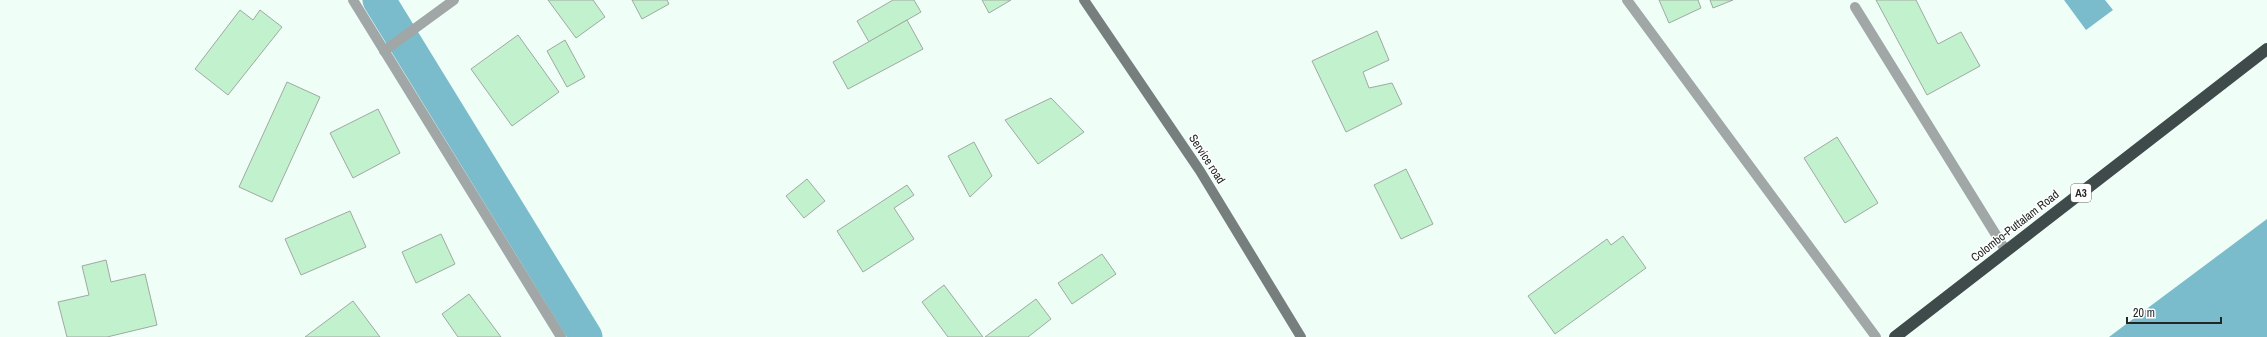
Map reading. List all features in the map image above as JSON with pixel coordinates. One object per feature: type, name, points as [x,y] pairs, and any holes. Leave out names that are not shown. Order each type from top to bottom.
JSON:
[{"type":"highway","name":"Colombo-Puttalam Road","points":[[1895,337],[2267,49]]},
{"type":"street","points":[[353,0],[388,49],[560,337]]},
{"type":"street","name":"Service road","points":[[1084,0],[1200,171],[1301,337]]},
{"type":"street","points":[[1627,0],[1876,337]]},
{"type":"street","points":[[388,49],[450,3]]},
{"type":"street","points":[[1855,6],[2006,251]]},
{"type":"water","points":[[2064,0],[2105,0],[2113,10],[2086,30]]},
{"type":"water","points":[[2267,219],[2267,337],[2109,337],[2125,325]]},
{"type":"building","points":[[548,0],[593,0],[605,17],[576,38]]},
{"type":"building","points":[[632,0],[667,0],[669,4],[642,19]]},
{"type":"building","points":[[893,0],[914,0],[921,12],[869,42],[857,21]]},
{"type":"building","points":[[982,0],[1011,0],[989,13]]},
{"type":"building","points":[[1659,0],[1698,0],[1701,8],[1669,23]]},
{"type":"building","points":[[1710,0],[1733,0],[1713,8]]},
{"type":"building","points":[[1876,0],[1916,0],[1938,44],[1961,32],[1980,66],[1927,95]]},
{"type":"building","points":[[240,10],[253,20],[260,10],[282,27],[228,95],[195,69]]},
{"type":"building","points":[[907,20],[923,49],[848,89],[833,62]]},
{"type":"building","points":[[1377,31],[1389,60],[1363,72],[1369,88],[1392,83],[1402,104],[1346,132],[1312,61]]},
{"type":"building","points":[[518,35],[559,92],[512,126],[471,69]]},
{"type":"building","points":[[565,40],[585,77],[567,87],[547,51]]},
{"type":"building","points":[[287,82],[320,97],[272,202],[239,187]]},
{"type":"building","points":[[1051,98],[1084,132],[1038,164],[1005,120]]},
{"type":"building","points":[[378,109],[400,153],[353,178],[330,133]]},
{"type":"building","points":[[1837,137],[1878,203],[1845,223],[1804,158]]},
{"type":"building","points":[[974,142],[992,176],[970,197],[948,156]]},
{"type":"building","points":[[1406,169],[1433,224],[1401,239],[1374,185]]},
{"type":"building","points":[[807,179],[825,201],[804,218],[786,196]]},
{"type":"building","points":[[907,185],[914,195],[894,208],[914,239],[863,272],[837,231]]},
{"type":"building","points":[[350,211],[366,247],[301,275],[285,239]]},
{"type":"building","points":[[441,234],[455,264],[416,283],[402,252]]},
{"type":"building","points":[[1623,236],[1646,268],[1555,334],[1528,296],[1607,239],[1611,245]]},
{"type":"building","points":[[1102,254],[1116,274],[1072,304],[1058,283]]},
{"type":"building","points":[[106,260],[111,282],[145,274],[157,325],[107,337],[67,337],[58,302],[89,295],[82,266]]},
{"type":"building","points":[[944,285],[983,337],[948,337],[922,302]]},
{"type":"building","points":[[469,294],[501,337],[458,337],[442,314]]},
{"type":"building","points":[[1036,299],[1051,319],[1028,337],[985,337]]},
{"type":"building","points":[[353,301],[380,337],[305,337]]},
{"type":"waterway","points":[[379,0],[586,337]]}]
